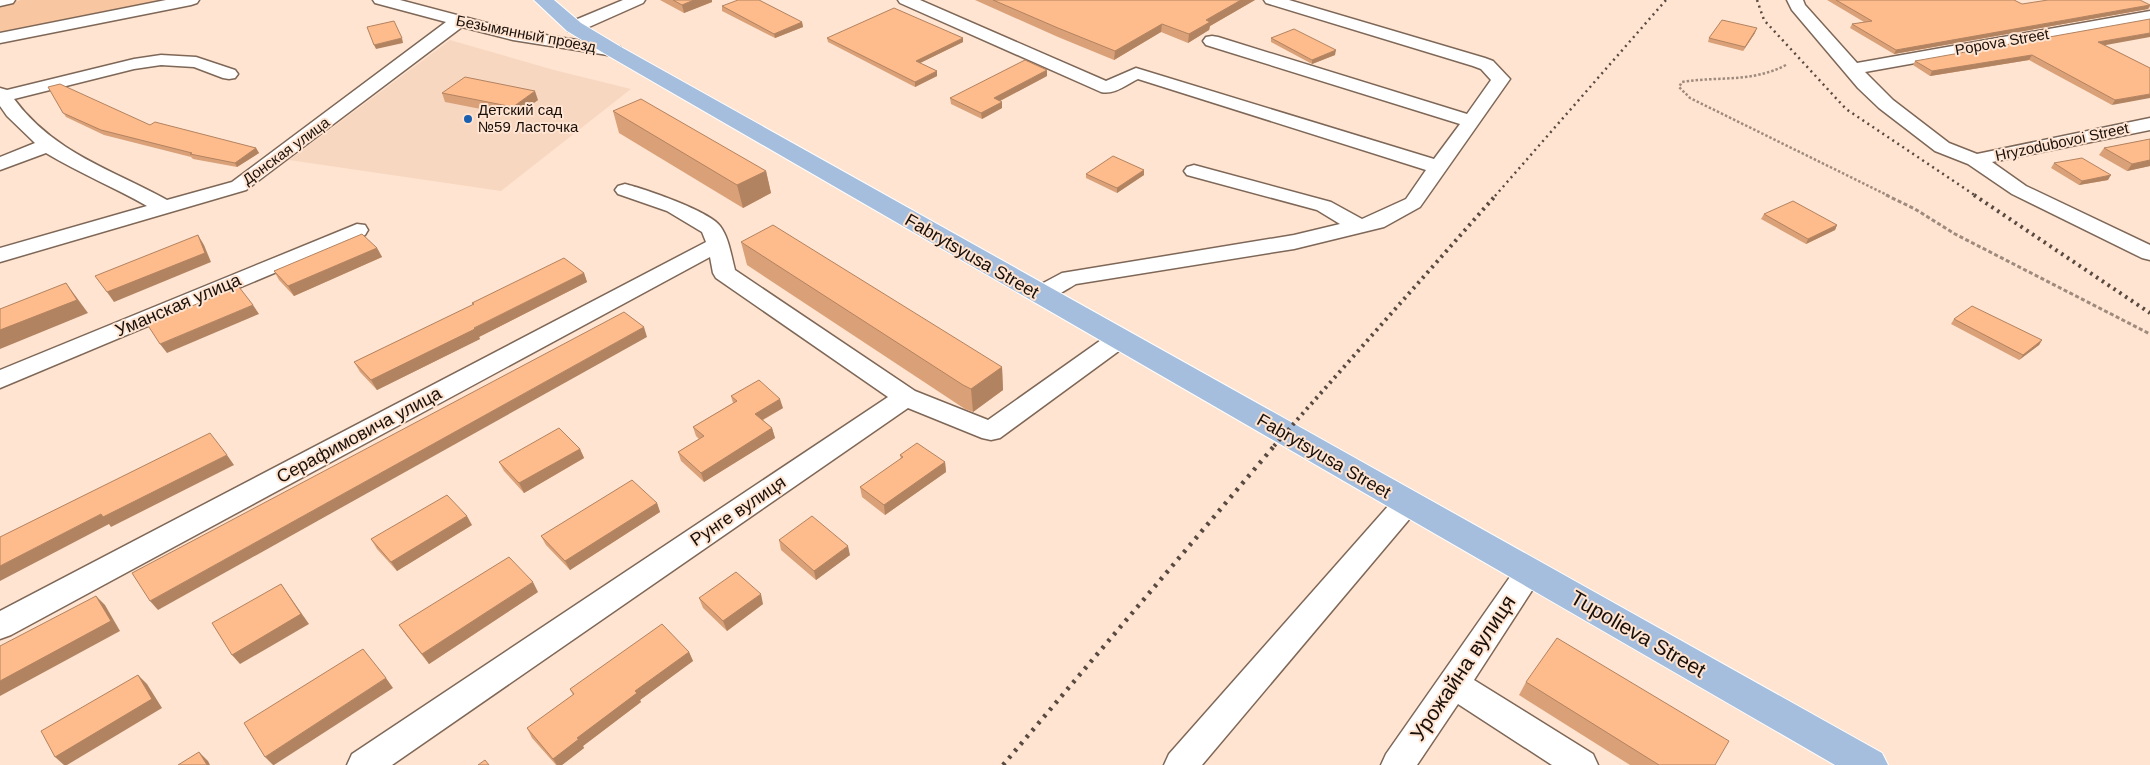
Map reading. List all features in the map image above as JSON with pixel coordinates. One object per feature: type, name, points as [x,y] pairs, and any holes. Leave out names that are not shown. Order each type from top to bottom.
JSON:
[{"type":"main road","name":"Fabrytsyusa Street","points":[[543,0],[574,27],[614,52],[1407,503]]},
{"type":"main road","name":"Tupolieva Street","points":[[1407,503],[1869,765]]},
{"type":"street","points":[[0,1],[7,0]]},
{"type":"street","points":[[0,38],[191,0]]},
{"type":"street","name":"Безымянный проезд","points":[[381,0],[513,35],[614,52]]},
{"type":"street","points":[[574,27],[637,0]]},
{"type":"street","points":[[906,0],[1107,88],[1136,73],[1438,167]]},
{"type":"street","points":[[1040,294],[1070,278],[1294,242],[1376,222],[1413,203],[1501,78],[1487,66],[1272,0]]},
{"type":"street","points":[[1795,0],[1798,7],[1864,84],[1911,124],[1942,147],[1975,160],[2019,190],[2150,253]]},
{"type":"street","name":"Popova Street","points":[[1853,69],[2150,16]]},
{"type":"street","name":"Донская улица","points":[[0,255],[239,186],[459,21]]},
{"type":"street","points":[[1212,41],[1471,120]]},
{"type":"street","points":[[164,207],[122,183],[81,166],[48,145],[14,112],[1,94],[134,64],[161,60],[196,62],[229,74]]},
{"type":"street","name":"Hryzodubovoi Street","points":[[1975,160],[2150,124]]},
{"type":"street","points":[[0,164],[48,145]]},
{"type":"street","points":[[1194,171],[1324,206],[1358,226]]},
{"type":"street","points":[[625,190],[674,207],[711,228],[718,244],[724,273],[906,397],[991,431],[1119,339]]},
{"type":"street","name":"Уманская улица","points":[[0,380],[356,230]]},
{"type":"street","name":"Серафимовича улица","points":[[0,626],[718,244]]},
{"type":"street","name":"Рунге вулиця","points":[[364,765],[906,397]]},
{"type":"street","points":[[1182,765],[1407,503]]},
{"type":"street","name":"Урожайна вулиця","points":[[1398,765],[1529,572]]},
{"type":"street","points":[[1453,684],[1581,765]]},
{"type":"path","points":[[1786,65],[1772,74],[1747,79],[1694,79],[1682,82],[1679,87],[1690,98],[1915,208],[1955,234],[2150,334]]},
{"type":"shaded area","points":[[21,0],[180,0],[0,36],[0,4]]},
{"type":"shaded area","points":[[450,40],[554,70],[631,89],[501,191],[289,160]]},
{"type":"building","points":[[673,0],[694,0],[682,5]]},
{"type":"building","points":[[738,0],[759,0],[802,22],[774,34],[722,6]]},
{"type":"building","points":[[993,0],[1241,0],[1206,20],[1210,22],[1189,34],[1162,24],[1115,51]]},
{"type":"building","points":[[1836,0],[2014,0],[2022,4],[2048,0],[2140,0],[2150,5],[1896,50],[1852,24],[1872,21]]},
{"type":"building","points":[[894,8],[963,38],[916,61],[937,71],[915,82],[827,38]]},
{"type":"building","points":[[2150,19],[2150,33],[2098,42],[2150,68],[2150,94],[2115,100],[2032,55],[1932,71],[1915,61]]},
{"type":"building","points":[[1722,20],[1757,28],[1745,47],[1709,38]]},
{"type":"building","points":[[394,21],[402,38],[374,45],[367,27]]},
{"type":"building","points":[[1294,29],[1336,50],[1312,60],[1271,38]]},
{"type":"building","points":[[1025,60],[1047,70],[994,98],[1002,102],[981,113],[950,98]]},
{"type":"building","points":[[465,77],[535,91],[513,107],[442,93]]},
{"type":"building","points":[[60,84],[150,125],[155,122],[256,148],[235,163],[190,154],[192,153],[101,130],[63,113],[48,87]]},
{"type":"building","points":[[641,99],[766,171],[737,185],[613,111]]},
{"type":"building","points":[[2150,139],[2150,160],[2132,164],[2104,148]]},
{"type":"building","points":[[1113,156],[1144,170],[1117,188],[1086,174]]},
{"type":"building","points":[[2082,158],[2111,175],[2082,181],[2054,163]]},
{"type":"building","points":[[1793,201],[1837,225],[1808,239],[1764,214]]},
{"type":"building","points":[[773,225],[1002,367],[971,389],[741,242]]},
{"type":"building","points":[[362,234],[377,248],[288,286],[274,271]]},
{"type":"building","points":[[198,235],[205,253],[107,292],[95,276]]},
{"type":"building","points":[[564,258],[584,273],[371,380],[354,362],[474,304],[472,303]]},
{"type":"building","points":[[66,283],[77,300],[0,330],[0,309]]},
{"type":"building","points":[[239,287],[253,305],[160,344],[147,324]]},
{"type":"building","points":[[1972,306],[2042,340],[2023,355],[1954,319]]},
{"type":"building","points":[[624,312],[644,327],[150,601],[132,573]]},
{"type":"building","points":[[759,380],[780,399],[755,414],[772,428],[701,473],[678,452],[704,436],[693,427],[737,401],[731,396]]},
{"type":"building","points":[[559,428],[580,449],[519,483],[499,462]]},
{"type":"building","points":[[210,433],[227,455],[103,517],[101,514],[0,566],[0,537]]},
{"type":"building","points":[[917,443],[945,462],[884,505],[860,487],[903,457],[900,455]]},
{"type":"building","points":[[632,480],[657,503],[565,561],[541,536]]},
{"type":"building","points":[[447,495],[467,516],[391,562],[371,539]]},
{"type":"building","points":[[812,516],[848,546],[814,571],[779,540]]},
{"type":"building","points":[[509,557],[533,582],[422,654],[399,625]]},
{"type":"building","points":[[736,572],[761,594],[723,621],[699,598]]},
{"type":"building","points":[[281,584],[301,614],[232,655],[212,623]]},
{"type":"building","points":[[96,596],[111,621],[0,681],[0,646]]},
{"type":"building","points":[[662,624],[689,652],[635,691],[637,693],[577,738],[579,739],[553,759],[527,728],[574,694],[570,689]]},
{"type":"building","points":[[1557,638],[1729,741],[1715,765],[1659,765],[1526,682]]},
{"type":"building","points":[[363,649],[386,678],[265,757],[244,723]]},
{"type":"building","points":[[138,675],[152,699],[55,757],[41,731]]},
{"type":"building","points":[[199,752],[207,765],[178,765]]},
{"type":"building","points":[[485,760],[489,765],[478,765]]},
{"type":"railway","points":[[1495,196],[1666,0]]},
{"type":"railway","points":[[1757,0],[1764,20],[1846,109],[1976,196]]},
{"type":"railway","points":[[1274,446],[1496,195]]},
{"type":"railway","points":[[1974,195],[2150,313]]},
{"type":"railway","points":[[1003,765],[1275,445]]},
{"type":"place","name":"Детский сад №59 Ласточка","points":[[468,119]]}]
